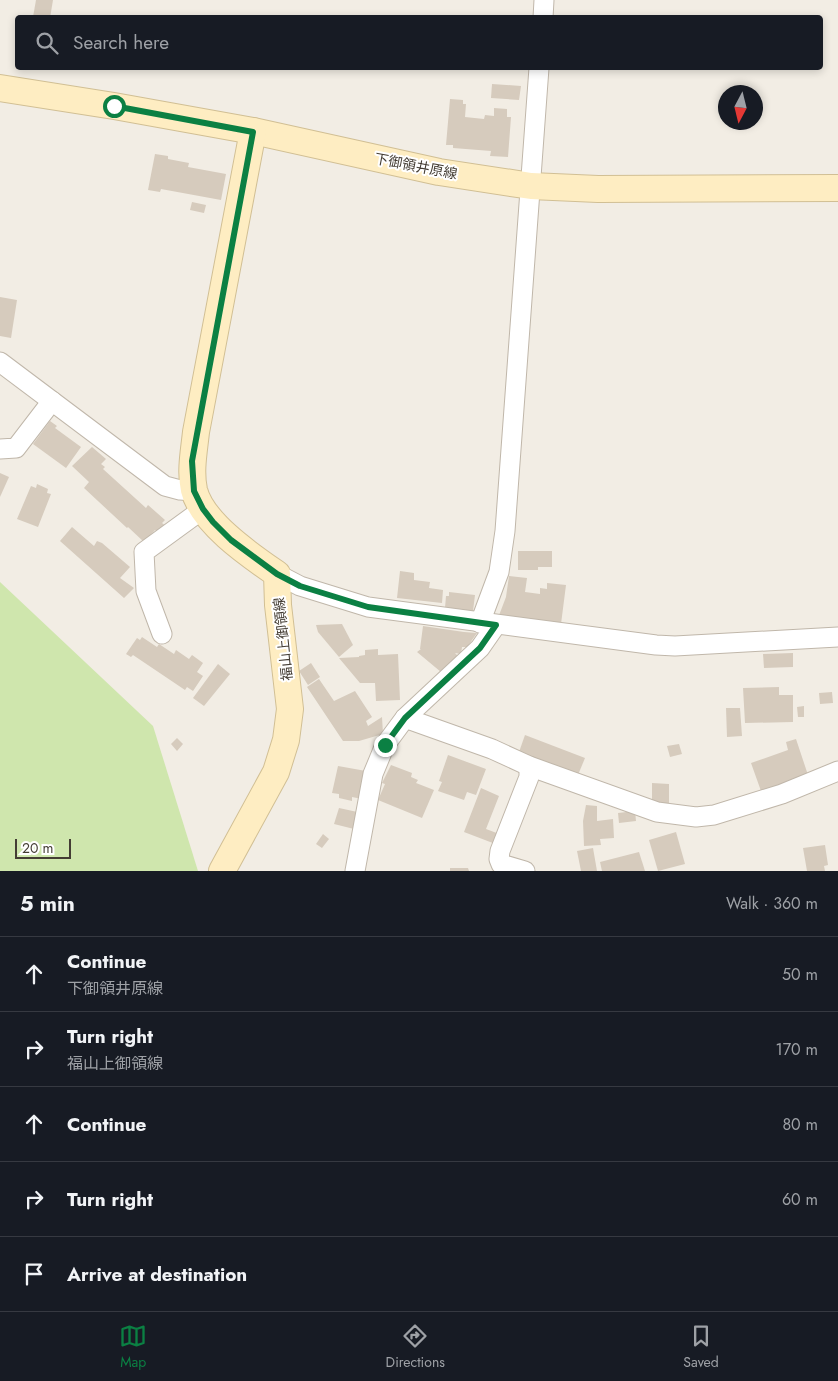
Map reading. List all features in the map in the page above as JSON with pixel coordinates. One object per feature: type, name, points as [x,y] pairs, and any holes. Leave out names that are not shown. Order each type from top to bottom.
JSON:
[{"type":"main road","name":"下御領井原線","points":[[0,88],[114,106],[253,132],[439,172],[531,186],[598,189],[838,188]]},
{"type":"main road","points":[[253,132],[192,461],[199,500],[213,522],[231,540],[277,574]]},
{"type":"main road","name":"福山上御領線","points":[[222,871],[276,772],[286,740],[290,709],[278,604],[277,574]]},
{"type":"street","points":[[543,15],[544,0]]},
{"type":"street","points":[[355,871],[373,774],[385,745],[405,718],[480,648],[488,624],[505,531],[539,70]]},
{"type":"street","points":[[0,362],[165,486],[180,490],[199,500],[144,552],[146,591],[162,634]]},
{"type":"street","points":[[0,449],[16,448],[52,401]]},
{"type":"street","points":[[277,574],[300,586],[368,607],[656,645],[675,646],[838,637]]},
{"type":"street","points":[[405,718],[492,749],[529,766],[657,812],[696,817],[714,815],[782,794],[838,771]]},
{"type":"street","points":[[525,871],[501,864],[499,859],[500,851],[529,777],[529,766]]},
{"type":"green space","points":[[0,582],[153,726],[198,871],[0,871]]},
{"type":"building","points":[[36,0],[53,0],[50,15],[33,15]]},
{"type":"building","points":[[492,84],[521,86],[519,100],[491,98]]},
{"type":"building","points":[[450,99],[463,100],[463,104],[466,104],[465,117],[484,119],[485,115],[494,116],[494,108],[507,109],[507,117],[511,117],[508,157],[490,156],[491,151],[453,148],[453,145],[446,145]]},
{"type":"building","points":[[155,154],[168,156],[168,159],[189,163],[188,167],[226,174],[221,200],[161,189],[160,192],[148,190]]},
{"type":"building","points":[[192,202],[206,205],[204,213],[190,210]]},
{"type":"building","points":[[0,297],[17,300],[11,338],[0,336]]},
{"type":"building","points":[[50,421],[57,426],[55,428],[81,447],[66,468],[33,444]]},
{"type":"building","points":[[92,447],[106,459],[101,464],[105,467],[103,469],[146,508],[148,505],[165,520],[162,523],[167,527],[160,534],[155,530],[144,542],[84,488],[89,482],[72,466]]},
{"type":"building","points":[[0,473],[9,477],[0,497]]},
{"type":"building","points":[[37,484],[48,489],[47,493],[51,494],[38,527],[17,519],[31,486],[36,488]]},
{"type":"building","points":[[72,527],[94,546],[97,541],[102,543],[130,567],[120,578],[134,588],[124,598],[60,541]]},
{"type":"building","points":[[518,551],[552,551],[552,567],[538,567],[538,570],[518,570]]},
{"type":"building","points":[[400,571],[414,573],[414,580],[430,582],[429,588],[443,590],[442,603],[397,598]]},
{"type":"building","points":[[509,576],[527,578],[525,592],[540,594],[540,588],[547,589],[547,583],[566,585],[561,624],[498,618],[506,597]]},
{"type":"building","points":[[449,592],[475,595],[473,611],[445,608],[446,596],[449,596]]},
{"type":"building","points":[[342,624],[353,645],[339,657],[318,632],[316,625]]},
{"type":"building","points":[[423,626],[477,633],[467,647],[462,647],[461,654],[455,653],[458,656],[441,672],[417,652],[421,649]]},
{"type":"building","points":[[142,637],[157,647],[159,644],[174,654],[176,650],[189,659],[192,655],[203,663],[197,672],[203,676],[193,691],[187,687],[185,690],[133,655],[131,657],[126,654],[137,638],[140,640]]},
{"type":"building","points":[[378,649],[378,655],[398,654],[400,700],[376,701],[375,683],[360,683],[339,658],[359,657],[365,655],[365,650]]},
{"type":"building","points":[[793,653],[793,667],[764,668],[763,654]]},
{"type":"building","points":[[311,663],[320,677],[308,685],[299,671]]},
{"type":"building","points":[[218,664],[230,674],[204,706],[193,698]]},
{"type":"building","points":[[319,679],[334,701],[355,691],[372,717],[366,721],[368,726],[382,717],[383,734],[359,741],[343,741],[307,687]]},
{"type":"building","points":[[779,687],[779,695],[793,695],[793,722],[745,723],[743,688]]},
{"type":"building","points":[[832,692],[833,703],[820,704],[819,693]]},
{"type":"building","points":[[804,706],[804,717],[798,717],[797,707]]},
{"type":"building","points":[[726,708],[740,708],[742,736],[727,737]]},
{"type":"building","points":[[525,735],[585,758],[578,775],[519,752]]},
{"type":"building","points":[[177,738],[183,744],[177,751],[171,744]]},
{"type":"building","points":[[796,739],[808,775],[761,791],[751,763],[788,750],[786,742]]},
{"type":"building","points":[[679,744],[682,754],[670,757],[667,746]]},
{"type":"building","points":[[448,755],[486,769],[476,795],[467,792],[464,800],[438,791],[442,782],[439,781]]},
{"type":"building","points":[[391,765],[412,773],[411,777],[418,780],[416,783],[434,790],[422,818],[378,800],[385,784],[382,783]]},
{"type":"building","points":[[338,766],[366,771],[362,799],[352,797],[352,801],[339,798],[339,794],[332,793]]},
{"type":"building","points":[[652,783],[669,784],[669,805],[652,804]]},
{"type":"building","points":[[481,788],[499,796],[486,829],[502,835],[498,845],[464,832]]},
{"type":"building","points":[[586,805],[597,806],[597,821],[613,819],[614,838],[600,839],[601,845],[584,846],[583,821]]},
{"type":"building","points":[[339,808],[362,813],[358,830],[334,824]]},
{"type":"building","points":[[635,811],[636,821],[619,823],[618,813]]},
{"type":"building","points":[[676,832],[685,864],[658,871],[649,840]]},
{"type":"building","points":[[323,834],[329,839],[322,848],[316,844]]},
{"type":"building","points":[[825,845],[828,865],[824,866],[825,871],[807,871],[803,848]]},
{"type":"building","points":[[593,848],[597,871],[581,871],[577,851]]},
{"type":"building","points":[[639,852],[645,871],[602,871],[600,862]]},
{"type":"building","points":[[450,868],[468,868],[469,871],[450,871]]},
{"type":"route","points":[[114,106],[253,132],[192,461],[194,491],[203,509],[231,540],[277,574],[300,586],[368,607],[496,625],[480,648],[405,718],[385,745]]}]
